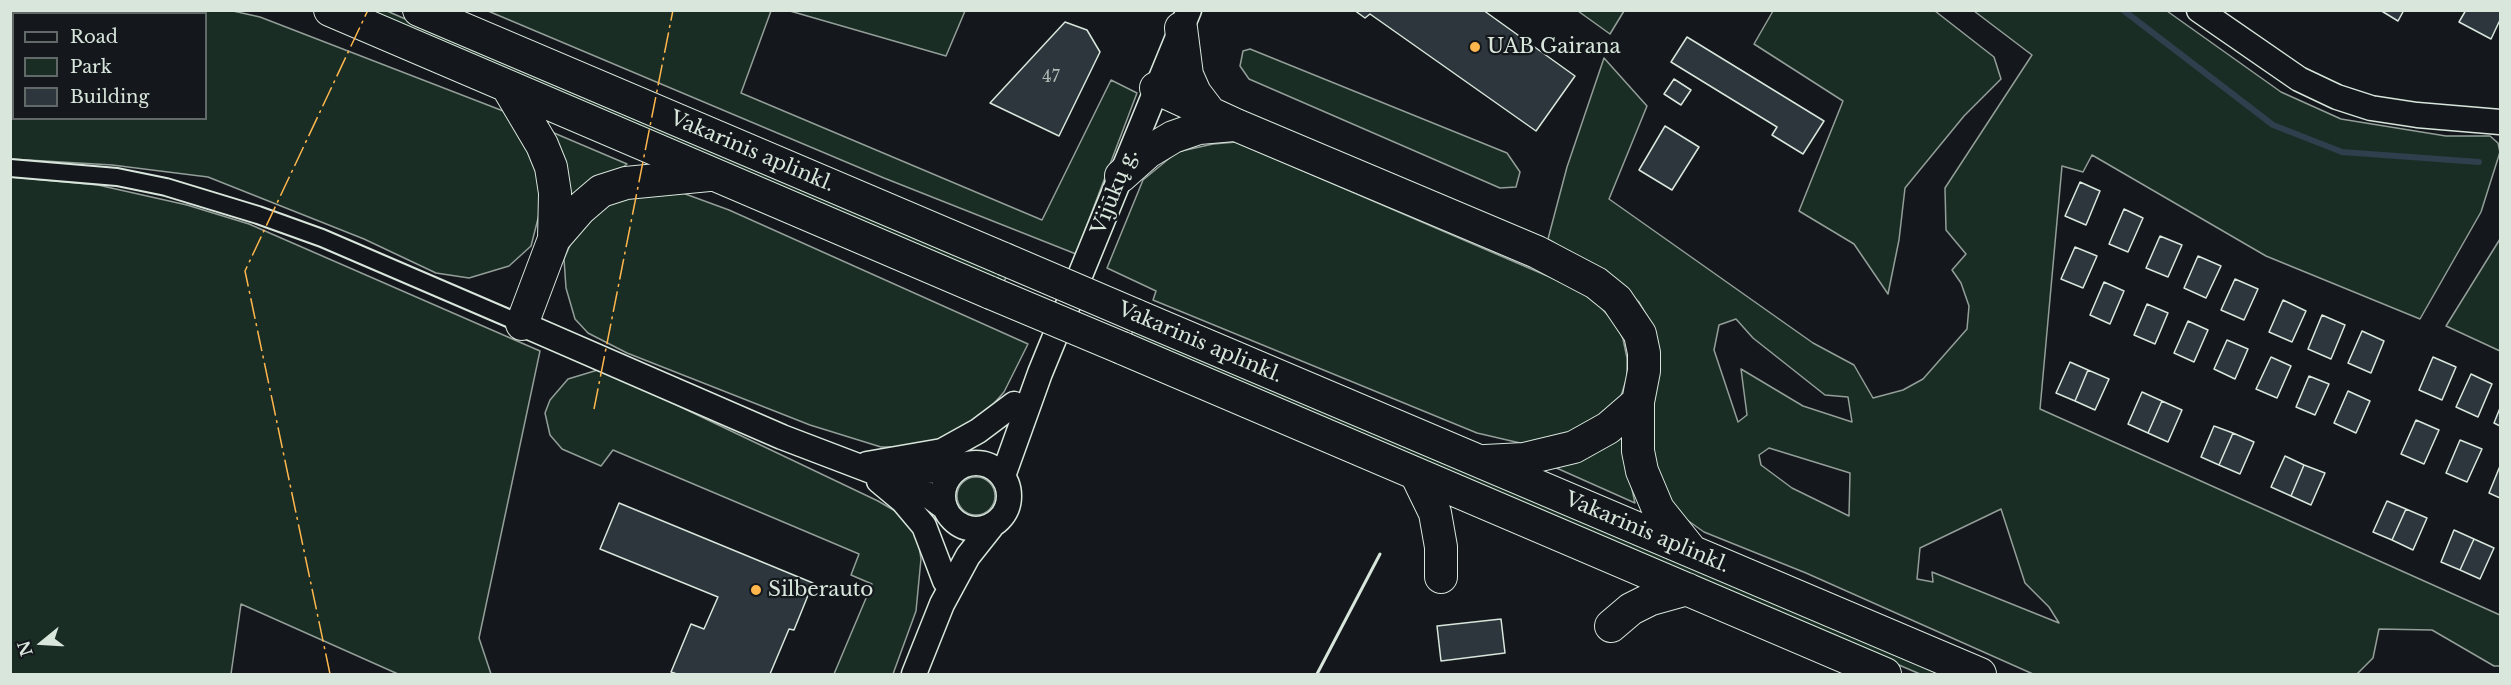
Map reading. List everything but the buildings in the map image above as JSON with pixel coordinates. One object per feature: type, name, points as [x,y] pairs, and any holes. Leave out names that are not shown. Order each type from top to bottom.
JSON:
[{"type":"highway","name":"Vakarinis aplinkl.","points":[[330,10],[1885,675]]},
{"type":"highway","name":"Vakarinis aplinkl.","points":[[419,10],[1980,675]]},
{"type":"highway","points":[[1185,19],[1187,75],[1196,93],[1223,120]]},
{"type":"highway","points":[[507,86],[542,145],[551,167],[555,193],[554,238],[522,324]]},
{"type":"highway","points":[[1156,88],[1223,120],[1537,252],[1596,283],[1617,300],[1640,334],[1644,371],[1638,402],[1638,451],[1648,492],[1658,509],[1695,554]]},
{"type":"highway","points":[[1121,176],[1148,152],[1173,137],[1223,120]]},
{"type":"highway","points":[[554,238],[580,209],[601,191],[626,183],[715,175]]},
{"type":"highway","points":[[1479,462],[1524,459],[1574,447],[1608,428],[1638,402]]},
{"type":"highway","points":[[1416,474],[1435,513],[1441,547],[1441,577]]},
{"type":"highway","points":[[1611,626],[1631,609],[1651,599],[1687,589]]},
{"type":"main road","points":[[2199,10],[2289,72],[2337,97],[2371,108],[2417,115],[2500,122]]},
{"type":"main road","name":"Vijūkų g.","points":[[1003,476],[1040,373],[1185,19]]},
{"type":"main road","points":[[522,324],[782,437],[861,465],[921,490],[969,529],[991,527]]},
{"type":"main road","name":"Vijūkų g.","points":[[961,467],[991,443],[1014,404],[1040,373]]},
{"type":"main road","points":[[861,465],[942,451],[978,431],[1014,404]]},
{"type":"main road","points":[[861,465],[927,471],[986,464],[1003,476],[1008,487],[1007,510],[968,556],[943,592],[914,675]]},
{"type":"main road","points":[[861,465],[903,501],[924,526],[943,592]]},
{"type":"main road","points":[[943,592],[947,512],[945,486],[961,467]]},
{"type":"street","points":[[10,168],[117,177],[166,187],[258,215],[322,238],[522,324]]},
{"type":"green space","points":[[10,11],[233,11],[260,17],[511,114],[537,163],[541,207],[531,246],[509,266],[469,278],[436,273],[364,239],[208,177],[112,165],[11,159]]},
{"type":"green space","points":[[359,11],[387,11],[591,100],[1007,275],[1003,284]]},
{"type":"green space","points":[[488,11],[771,11],[741,93],[1042,220],[1111,80],[1137,93],[1076,254],[884,178]]},
{"type":"green space","points":[[790,11],[965,11],[946,56]]},
{"type":"green space","points":[[1578,11],[1624,11],[1610,34]]},
{"type":"green space","points":[[1773,11],[1935,11],[1994,57],[2001,79],[1964,116],[1905,188],[1899,240],[1888,294],[1854,244],[1799,211],[1843,101],[1754,44]]},
{"type":"green space","points":[[1974,11],[2167,11],[2281,92],[2341,119],[2446,136],[2490,136],[2498,143],[2500,152],[2481,212],[2420,319],[2266,256],[2092,155],[2083,172],[2062,166],[2040,409],[2500,615],[2500,666],[2494,666],[2432,630],[2379,629],[2373,658],[2357,674],[2033,674],[1806,573],[1704,532],[1673,510],[1648,455],[1654,328],[1639,302],[1617,282],[1548,239],[1567,167],[1604,58],[1647,106],[1609,199],[1813,343],[1854,365],[1873,398],[1903,390],[1923,379],[1967,329],[1969,306],[1961,283],[1952,270],[1966,254],[1946,230],[1945,188],[2032,55]],"holes":[[[1736,319],[1753,338],[1825,395],[1848,397],[1852,422],[1803,406],[1741,369],[1747,415],[1738,422],[1714,350],[1719,325]],[[1769,448],[1850,473],[1849,516],[1792,488],[1761,465],[1759,455]],[[2001,509],[2025,583],[2049,607],[2059,623],[1932,572],[1933,582],[1917,579],[1920,548]]]},
{"type":"green space","points":[[1250,49],[1507,153],[1520,172],[1516,187],[1500,188],[1249,79],[1240,66],[1243,51]]},
{"type":"green space","points":[[547,130],[627,164],[560,217]]},
{"type":"green space","points":[[1236,142],[1566,284],[1594,300],[1616,324],[1623,339],[1627,358],[1627,377],[1621,396],[1607,420],[1533,446],[1477,433],[1153,300],[1156,291],[1107,268],[1143,180],[1177,152],[1213,144]]},
{"type":"green space","points":[[11,177],[98,185],[187,205],[249,224],[540,351],[479,638],[491,674],[398,674],[241,604],[231,674],[11,674]]},
{"type":"green space","points":[[669,188],[729,210],[1028,344],[1004,392],[981,418],[953,436],[918,447],[881,447],[810,425],[627,353],[588,333],[575,319],[566,288],[564,259],[574,236],[618,196]]},
{"type":"green space","points":[[2500,239],[2500,351],[2446,326]]},
{"type":"green space","points":[[1135,327],[1948,674],[1920,674],[1130,337]]},
{"type":"green space","points":[[601,369],[878,501],[902,515],[917,533],[921,559],[916,611],[893,674],[834,674],[872,584],[851,575],[859,554],[613,450],[601,466],[562,449],[550,435],[545,413],[550,400],[568,379]]},
{"type":"green space","points":[[1618,431],[1625,436],[1628,471],[1635,503],[1552,466],[1589,457]]},
{"type":"green space","points":[[976,477],[989,483],[995,496],[989,509],[976,515],[963,509],[957,496],[963,483]]},
{"type":"waterway","points":[[2123,10],[2273,125],[2342,152],[2479,162]]},
{"type":"wall","points":[[1317,674],[1380,554]]},
{"type":"power","points":[[330,674],[245,271],[368,10]]},
{"type":"power","points":[[594,409],[673,10]]},
{"type":"place","name":"UAB Gairana","points":[[1475,47]]},
{"type":"place","name":"Silberauto","points":[[756,590]]}]
